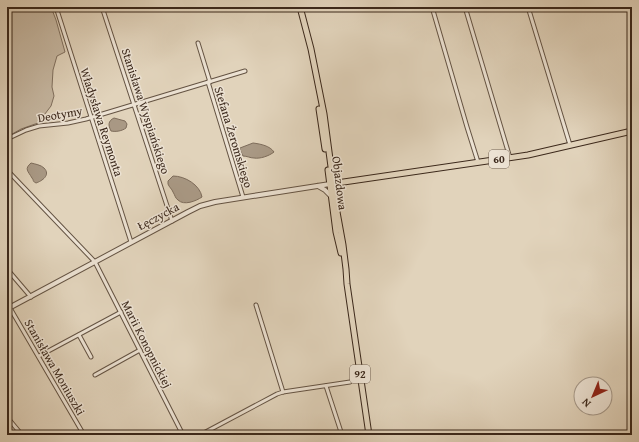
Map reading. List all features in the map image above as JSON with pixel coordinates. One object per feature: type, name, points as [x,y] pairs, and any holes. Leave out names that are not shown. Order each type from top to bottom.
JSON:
[{"type":"main road","name":"Objazdowa","points":[[300,7],[311,50],[318,88],[317,94],[322,130],[344,252],[346,280]]},
{"type":"main road","name":"60","points":[[332,184],[528,155],[632,131]]},
{"type":"main road","name":"Objazdowa","points":[[332,184],[336,232],[346,280],[369,435]]},
{"type":"street","name":"Władysława Reymonta","points":[[56,7],[131,242]]},
{"type":"street","name":"Stanisława Wyspiańskiego","points":[[102,7],[172,220]]},
{"type":"street","points":[[432,7],[478,162]]},
{"type":"street","points":[[465,7],[510,158]]},
{"type":"street","points":[[528,7],[570,146]]},
{"type":"street","points":[[198,43],[209,82]]},
{"type":"street","name":"Deotymy","points":[[7,139],[39,126],[68,123],[91,117],[244,70]]},
{"type":"street","name":"Stefana Żeromskiego","points":[[209,82],[243,197]]},
{"type":"street","name":"Marii Konopnickiej","points":[[7,170],[95,262],[184,435]]},
{"type":"street","name":"Łęczycka","points":[[8,309],[200,206],[243,197],[332,184]]},
{"type":"street","points":[[317,186],[325,190],[332,197]]},
{"type":"street","points":[[7,269],[30,297]]},
{"type":"street","points":[[256,305],[283,392]]},
{"type":"street","name":"Stanisława Moniuszki","points":[[8,309],[39,356],[84,435]]},
{"type":"street","points":[[39,356],[121,312]]},
{"type":"street","points":[[79,334],[91,356]]},
{"type":"street","points":[[95,375],[140,350]]},
{"type":"street","points":[[200,435],[277,394],[350,382]]},
{"type":"street","points":[[326,386],[342,435]]},
{"type":"street","points":[[7,417],[22,435]]},
{"type":"shaded area","points":[[7,7],[51,7],[65,52],[57,56],[53,70],[52,87],[54,96],[51,106],[38,123],[21,129],[7,137]]},
{"type":"shaded area","points":[[114,118],[125,121],[127,124],[126,128],[119,131],[111,131],[109,123]]},
{"type":"shaded area","points":[[253,143],[268,147],[274,152],[259,158],[243,156],[240,148]]},
{"type":"shaded area","points":[[31,163],[43,167],[47,173],[41,181],[36,183],[33,181],[27,170]]},
{"type":"shaded area","points":[[173,176],[187,179],[195,185],[202,197],[187,203],[183,203],[178,200],[168,184],[168,181]]}]
